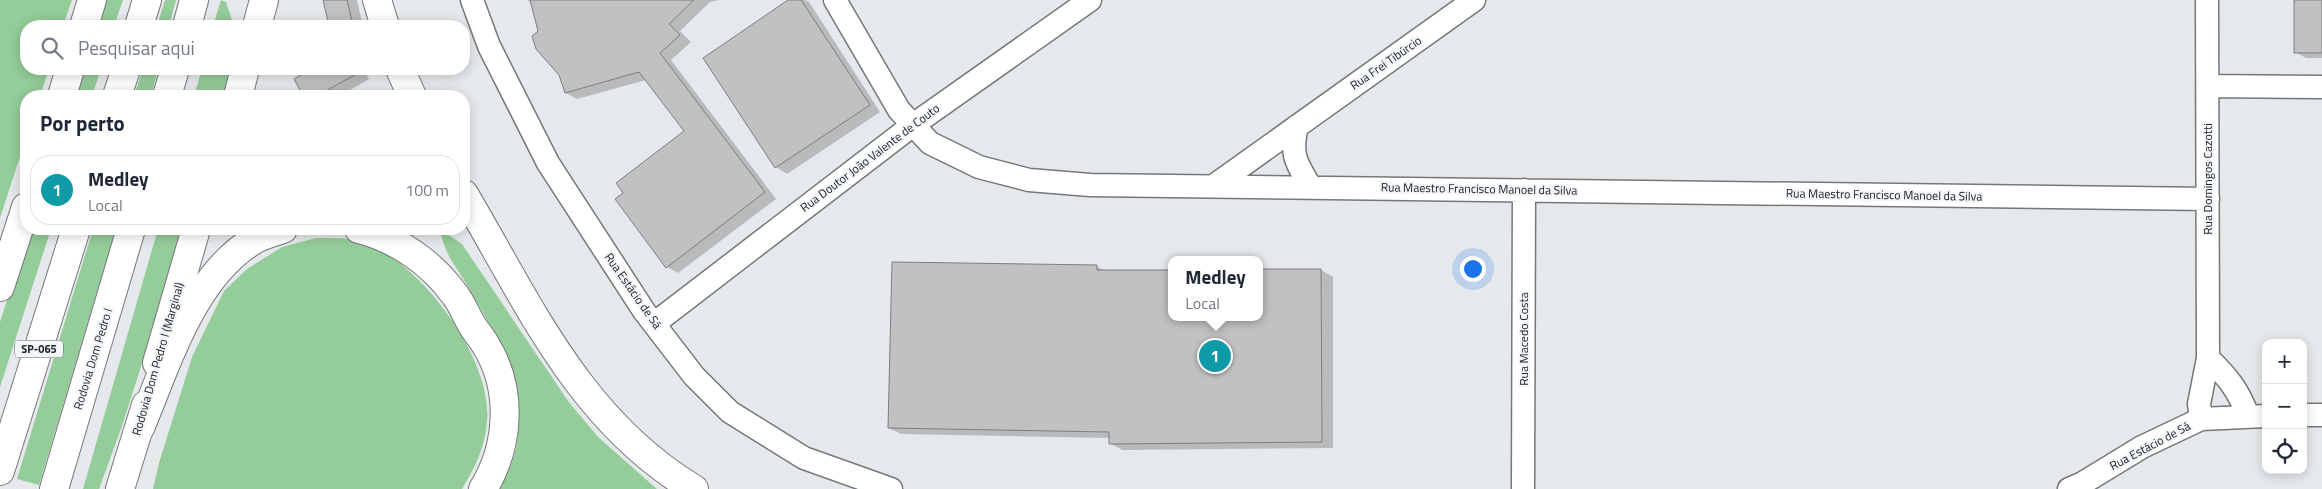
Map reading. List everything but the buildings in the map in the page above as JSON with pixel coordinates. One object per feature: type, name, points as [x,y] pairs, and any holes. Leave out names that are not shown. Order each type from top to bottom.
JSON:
[{"type":"highway","points":[[86,20],[92,0]]},
{"type":"highway","points":[[141,20],[147,0]]},
{"type":"highway","points":[[189,20],[194,0]]},
{"type":"highway","points":[[259,20],[264,0]]},
{"type":"highway","points":[[377,0],[383,20]]},
{"type":"highway","points":[[64,90],[68,75]]},
{"type":"highway","points":[[119,90],[124,75]]},
{"type":"highway","points":[[169,90],[173,75]]},
{"type":"highway","points":[[240,90],[243,75]]},
{"type":"highway","points":[[403,75],[409,90]]},
{"type":"highway","points":[[470,205],[527,306],[578,384],[619,431],[667,473],[694,489]]},
{"type":"highway","points":[[0,287],[20,225]]},
{"type":"highway","name":"SP-065","points":[[0,470],[74,235]]},
{"type":"highway","name":"Rodovia Dom Pedro I","points":[[54,489],[129,235]]},
{"type":"highway","name":"Rodovia Dom Pedro I (Marginal)","points":[[120,489],[194,235]]},
{"type":"highway","points":[[138,432],[189,314],[208,283],[231,258],[255,240],[268,235]]},
{"type":"highway","points":[[378,235],[421,258],[455,295],[486,345],[499,378],[505,422],[504,441],[496,464],[483,489]]},
{"type":"street","name":"Rua Estácio de Sá","points":[[472,0],[489,46],[548,163],[644,311],[694,376],[730,412],[804,458],[891,489]]},
{"type":"street","name":"Rua Maestro Francisco Manoel da Silva","points":[[835,0],[899,110],[930,143],[979,167],[1029,180],[1090,185],[1215,185],[1311,188],[2208,199]]},
{"type":"street","name":"Rua Doutor João Valente de Couto","points":[[655,323],[913,124],[1090,0]]},
{"type":"street","name":"Rua Frei Tibúrcio","points":[[1215,185],[1474,0]]},
{"type":"street","name":"Rua Domingos Cazotti","points":[[2201,420],[2199,404],[2208,358],[2207,0]]},
{"type":"street","points":[[2208,86],[2322,87]]},
{"type":"street","points":[[1297,126],[1292,147],[1299,168],[1311,188]]},
{"type":"street","name":"Rua Macedo Costa","points":[[1523,489],[1524,190]]},
{"type":"street","points":[[2208,358],[2226,376],[2257,416]]},
{"type":"street","points":[[2307,415],[2322,415]]},
{"type":"street","name":"Rua Estácio de Sá","points":[[2069,489],[2084,483],[2142,447],[2201,420],[2257,416]]},
{"type":"green space","points":[[0,0],[72,0],[65,20],[20,20],[20,75],[47,75],[42,90],[20,90],[20,156],[0,218]]},
{"type":"green space","points":[[104,0],[123,0],[116,20],[98,20]]},
{"type":"green space","points":[[165,0],[176,0],[171,20],[159,20]]},
{"type":"green space","points":[[221,0],[226,2],[232,20],[215,20]]},
{"type":"green space","points":[[80,75],[99,75],[94,90],[75,90]]},
{"type":"green space","points":[[141,75],[156,75],[153,90],[136,90]]},
{"type":"green space","points":[[200,75],[230,75],[226,90],[196,90]]},
{"type":"green space","points":[[28,235],[49,235],[0,387],[0,322]]},
{"type":"green space","points":[[91,235],[114,235],[39,485],[17,479]]},
{"type":"green space","points":[[156,235],[183,235],[122,426],[99,489],[83,489]]},
{"type":"green space","points":[[441,235],[449,235],[462,244],[568,401],[598,437],[657,489],[498,489],[511,464],[518,439],[518,413],[514,387],[495,337],[483,313],[448,255]]},
{"type":"green space","points":[[316,238],[356,240],[369,244],[390,256],[411,273],[432,295],[451,319],[467,345],[479,371],[486,398],[487,422],[479,457],[462,489],[153,489],[159,463],[192,357],[224,291],[247,269],[282,247]]},
{"type":"place","name":"Medley","points":[[1215,356]]}]
